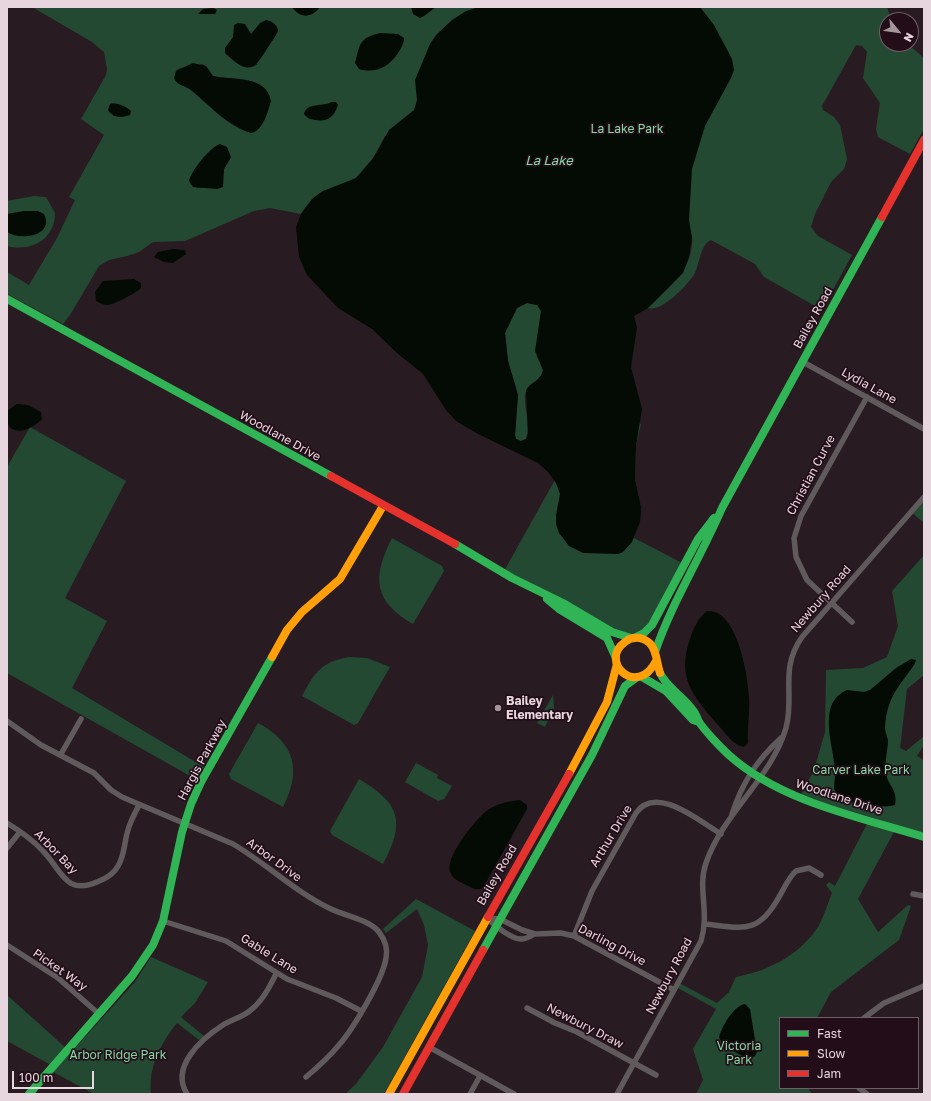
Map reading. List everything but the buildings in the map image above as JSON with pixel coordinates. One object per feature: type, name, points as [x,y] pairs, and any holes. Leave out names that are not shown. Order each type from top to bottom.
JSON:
[{"type":"street","name":"Bailey Road","points":[[655,657],[664,625],[707,543],[722,508],[924,140]]},
{"type":"street","name":"Woodlane Drive","points":[[7,299],[542,594],[563,603],[612,632],[632,638]]},
{"type":"street","name":"Lydia Lane","points":[[803,362],[924,428]]},
{"type":"street","name":"Christian Curve","points":[[852,622],[811,585],[801,571],[796,557],[794,538],[801,516],[867,397]]},
{"type":"street","name":"Newbury Road","points":[[617,1094],[700,945],[705,924],[702,880],[704,870],[709,855],[730,818],[774,755],[782,736],[787,722],[789,669],[793,651],[802,637],[924,497]]},
{"type":"street","name":"Hargis Parkway","points":[[28,1094],[141,965],[153,945],[163,921],[184,824],[201,782],[287,630],[302,612],[340,579],[384,506]]},
{"type":"street","name":"Bailey Road","points":[[632,638],[644,632],[652,625],[698,539],[722,508]]},
{"type":"street","name":"Woodlane Drive","points":[[542,594],[559,609],[607,638],[612,646],[617,663]]},
{"type":"street","points":[[632,638],[645,640],[652,645],[655,657],[651,671],[639,677],[623,673],[617,663],[619,647],[632,638]]},
{"type":"street","name":"Woodlane Drive","points":[[655,657],[663,680],[691,708],[698,717],[699,722],[724,750],[760,777],[799,798],[924,837]]},
{"type":"street","name":"Bailey Road","points":[[389,1094],[596,726],[607,702],[617,663]]},
{"type":"street","name":"Bailey Road","points":[[403,1094],[592,755],[625,686],[639,677]]},
{"type":"street","name":"Woodlane Drive","points":[[639,677],[666,691],[693,720],[699,722]]},
{"type":"street","points":[[61,754],[81,719]]},
{"type":"street","name":"Arbor Drive","points":[[7,721],[35,741],[94,773],[111,790],[139,805],[233,844],[250,854],[313,900],[376,929],[384,941],[386,958],[382,972],[361,1011],[338,1047],[306,1077]]},
{"type":"street","name":"Newbury Road","points":[[730,818],[742,785],[751,770],[782,736]]},
{"type":"street","name":"Arthur Drive","points":[[574,936],[592,891],[636,813],[644,805],[652,801],[666,803],[721,834]]},
{"type":"street","name":"Arbor Bay","points":[[7,823],[44,851],[66,881],[79,887],[90,885],[109,876],[118,866],[123,856],[128,829],[139,805]]},
{"type":"street","points":[[7,848],[20,832]]},
{"type":"street","points":[[705,924],[739,928],[757,924],[769,915],[796,871],[808,868],[821,874]]},
{"type":"street","points":[[912,894],[924,896]]},
{"type":"street","name":"Darling Drive","points":[[487,918],[500,919],[522,930],[535,934],[564,934],[574,936],[674,990]]},
{"type":"street","name":"Darling Drive","points":[[487,918],[495,927],[519,939],[535,934]]},
{"type":"street","name":"Gable Lane","points":[[163,921],[226,941],[276,974],[301,986],[336,998],[361,1011]]},
{"type":"street","name":"Picket Way","points":[[7,945],[58,978],[99,1014]]},
{"type":"street","points":[[187,1094],[184,1088],[182,1076],[184,1065],[191,1054],[215,1030],[247,1014],[257,1006],[276,974]]},
{"type":"street","points":[[865,1017],[884,1003],[924,986]]},
{"type":"street","name":"Newbury Draw","points":[[527,1008],[580,1033],[656,1075]]},
{"type":"street","points":[[429,1047],[514,1094]]},
{"type":"street","points":[[470,1094],[480,1076]]},
{"type":"green space","name":"La Lake Park","points":[[32,7],[887,7],[889,12],[879,12],[879,52],[917,52],[924,58],[924,129],[910,154],[878,137],[876,129],[880,103],[863,78],[867,52],[862,46],[856,45],[822,106],[823,110],[834,117],[840,125],[847,159],[844,169],[831,182],[815,214],[811,227],[818,236],[852,255],[822,310],[764,277],[755,264],[711,240],[705,246],[695,273],[687,284],[667,302],[654,308],[648,308],[672,284],[685,267],[692,247],[692,235],[385,136],[373,158],[362,173],[349,182],[321,193],[315,197],[301,214],[270,208],[254,211],[185,241],[153,242],[139,252],[109,260],[99,266],[70,315],[63,324],[7,294],[7,272],[29,285],[57,238],[75,200],[69,197],[104,135],[81,119],[106,75],[107,69],[104,52],[92,42]],"holes":[[[225,53],[258,64],[245,67],[240,65]],[[203,64],[213,76],[251,81],[263,87],[267,92],[268,107],[265,119],[256,131],[249,132],[232,124],[191,90],[175,81],[176,71],[180,68]],[[111,103],[117,104],[124,117],[113,116]],[[330,103],[310,119],[304,114],[309,107],[326,105]],[[214,147],[230,159],[224,169],[221,188],[197,188],[190,182],[190,178]]]},
{"type":"green space","points":[[34,196],[46,197],[55,213],[51,230],[40,242],[33,245],[25,247],[7,246],[7,201]]},
{"type":"green space","points":[[527,303],[537,305],[541,311],[537,356],[543,370],[539,378],[526,391],[525,401],[528,428],[526,439],[521,441],[516,439],[515,435],[518,395],[508,361],[505,333],[517,308]]},
{"type":"green space","points":[[599,401],[641,424],[636,446],[635,479],[641,506],[641,513],[634,538],[684,564],[654,621],[631,638],[503,573]]},
{"type":"green space","points":[[30,427],[126,481],[65,598],[107,621],[72,688],[204,767],[199,781],[7,673],[7,467]]},
{"type":"green space","points":[[924,497],[924,523],[911,512]]},
{"type":"green space","points":[[392,538],[442,566],[444,571],[413,624],[390,606],[380,587],[379,576],[381,565]]},
{"type":"green space","points":[[924,555],[924,675],[907,689],[900,748],[906,751],[924,736],[924,745],[917,756],[924,760],[924,837],[896,828],[858,899],[878,932],[908,905],[911,906],[899,940],[831,992],[818,1017],[779,1017],[779,1089],[809,1089],[812,1094],[696,1094],[703,1080],[693,1049],[716,1009],[676,987],[679,983],[717,1003],[729,992],[736,977],[770,967],[799,948],[816,930],[823,917],[832,893],[826,885],[829,882],[835,886],[869,820],[799,798],[814,770],[825,732],[826,670],[863,668],[887,657],[898,626],[892,591]]},
{"type":"green space","points":[[349,657],[367,658],[390,667],[358,723],[354,725],[302,696],[315,674],[320,669],[325,665],[339,659]]},
{"type":"green space","points":[[553,695],[554,708],[545,727],[537,723]]},
{"type":"green space","points":[[258,723],[280,739],[292,759],[292,781],[289,794],[283,807],[231,779],[229,774]]},
{"type":"green space","points":[[416,763],[438,775],[437,778],[452,786],[444,799],[438,801],[405,782]]},
{"type":"green space","points":[[359,779],[383,796],[391,805],[395,815],[395,836],[383,864],[332,835],[330,831]]},
{"type":"green space","points":[[416,899],[475,931],[384,1094],[345,1094],[356,1084],[383,1047],[422,977],[428,945],[424,925],[417,909],[386,933],[383,929]]},
{"type":"green space","name":"Arbor Ridge Park","points":[[151,957],[208,982],[195,1003],[181,1017],[204,1036],[199,1040],[177,1023],[161,1047],[157,1056],[152,1074],[151,1094],[94,1094],[53,1072],[135,982]]},
{"type":"green space","points":[[7,995],[66,1048],[51,1065],[7,1041]]},
{"type":"water","points":[[292,7],[320,7],[317,11],[306,16],[299,14]]},
{"type":"water","points":[[411,7],[436,7],[420,18],[413,14]]},
{"type":"water","name":"La Lake","points":[[479,7],[700,7],[714,25],[732,59],[734,70],[705,126],[692,169],[689,220],[692,238],[689,257],[683,273],[648,308],[634,316],[637,327],[631,367],[642,409],[636,446],[635,479],[641,506],[641,513],[640,522],[632,542],[623,552],[618,554],[583,553],[569,546],[559,533],[556,524],[560,494],[556,483],[548,472],[538,463],[478,434],[456,421],[446,410],[423,374],[397,353],[372,329],[338,308],[307,275],[299,257],[296,227],[301,214],[313,198],[323,191],[356,178],[374,157],[389,130],[414,110],[417,100],[415,80],[430,44],[436,35],[452,20],[466,11]],"holes":[[[527,303],[537,305],[541,311],[535,351],[543,370],[540,377],[530,385],[526,391],[528,434],[526,439],[521,441],[516,439],[515,435],[518,395],[508,361],[505,333],[517,308]]]},
{"type":"water","points":[[213,8],[217,10],[215,14],[198,14],[203,9]]},
{"type":"water","points":[[266,20],[274,24],[278,31],[260,60],[255,65],[246,68],[225,53],[225,48],[233,37],[234,25],[238,23],[245,24],[251,34],[260,23]]},
{"type":"water","points":[[380,33],[398,34],[404,38],[403,44],[394,58],[386,66],[371,71],[359,69],[355,63],[360,46],[368,37]]},
{"type":"water","points":[[193,63],[206,66],[213,76],[247,80],[262,86],[268,92],[271,101],[259,129],[251,133],[233,125],[189,88],[175,81],[174,78],[176,71]]},
{"type":"water","points":[[336,102],[338,105],[335,113],[330,118],[324,120],[313,120],[304,114],[308,108],[312,106]]},
{"type":"water","points":[[110,104],[124,106],[131,111],[130,115],[121,117],[112,115],[108,110]]},
{"type":"water","points":[[220,144],[227,147],[231,157],[224,169],[223,187],[217,189],[193,187],[189,181],[193,171],[206,154]]},
{"type":"water","points":[[24,211],[38,211],[44,214],[46,221],[45,227],[41,232],[34,235],[20,236],[7,232],[7,214]]},
{"type":"water","points":[[173,249],[185,250],[186,254],[173,263],[164,262],[154,257],[158,252]]},
{"type":"water","points":[[134,279],[141,283],[141,288],[131,295],[108,305],[96,301],[95,292],[103,281]]},
{"type":"water","points":[[17,404],[28,405],[41,412],[42,419],[34,426],[24,430],[19,431],[10,428],[7,423],[7,411]]},
{"type":"water","points":[[707,611],[717,613],[726,620],[733,631],[743,659],[749,703],[748,743],[744,747],[730,739],[702,706],[690,687],[686,676],[686,653],[690,639],[696,624]]},
{"type":"water","points":[[911,659],[916,660],[914,665],[894,694],[886,717],[885,730],[888,740],[886,774],[894,792],[896,800],[895,805],[880,807],[853,803],[839,795],[834,789],[835,773],[829,727],[829,716],[832,705],[837,697],[847,690],[864,692],[870,690],[896,668]]},
{"type":"water","points":[[520,800],[527,805],[527,809],[483,888],[472,888],[454,878],[449,868],[451,860],[467,832],[485,812],[493,807],[506,802]]},
{"type":"water","points":[[745,1004],[750,1009],[757,1052],[755,1056],[749,1059],[727,1047],[719,1037],[725,1023],[732,1013]]},
{"type":"traffic: fast","points":[[655,652],[678,597],[722,508],[882,217]]},
{"type":"traffic: fast","points":[[7,299],[331,476]]},
{"type":"traffic: fast","points":[[634,638],[644,633],[652,625],[698,539],[714,518]]},
{"type":"traffic: fast","points":[[455,544],[512,578],[563,603],[612,632],[631,638]]},
{"type":"traffic: fast","points":[[547,599],[559,609],[607,638],[616,658]]},
{"type":"traffic: fast","points":[[29,1094],[132,976],[153,945],[163,921],[182,832],[191,804],[201,782],[272,657]]},
{"type":"traffic: fast","points":[[660,673],[671,688],[693,711],[699,722],[714,740],[730,756],[751,772],[797,797],[848,815],[924,837]]},
{"type":"traffic: fast","points":[[642,677],[666,691],[693,720],[699,722]]},
{"type":"traffic: fast","points":[[483,950],[592,755],[625,686],[636,678]]},
{"type":"traffic: slow","points":[[272,657],[287,630],[302,612],[340,579],[383,506]]},
{"type":"traffic: slow","points":[[656,661],[648,672],[639,677],[631,677],[623,673],[618,666],[616,658],[618,650],[625,642],[634,638],[643,639],[648,641],[651,645],[655,653],[660,673]]},
{"type":"traffic: slow","points":[[569,774],[607,702],[617,664]]},
{"type":"traffic: slow","points":[[389,1094],[488,917]]},
{"type":"traffic: jam","points":[[882,217],[924,140]]},
{"type":"traffic: jam","points":[[331,476],[455,544]]},
{"type":"traffic: jam","points":[[488,917],[569,774]]},
{"type":"traffic: jam","points":[[403,1094],[483,950]]},
{"type":"place","name":"Bailey Elementary","points":[[498,708]]},
{"type":"park label","name":"Carver Lake Park","points":[[861,770]]},
{"type":"park label","name":"Victoria Park","points":[[739,1053]]}]
